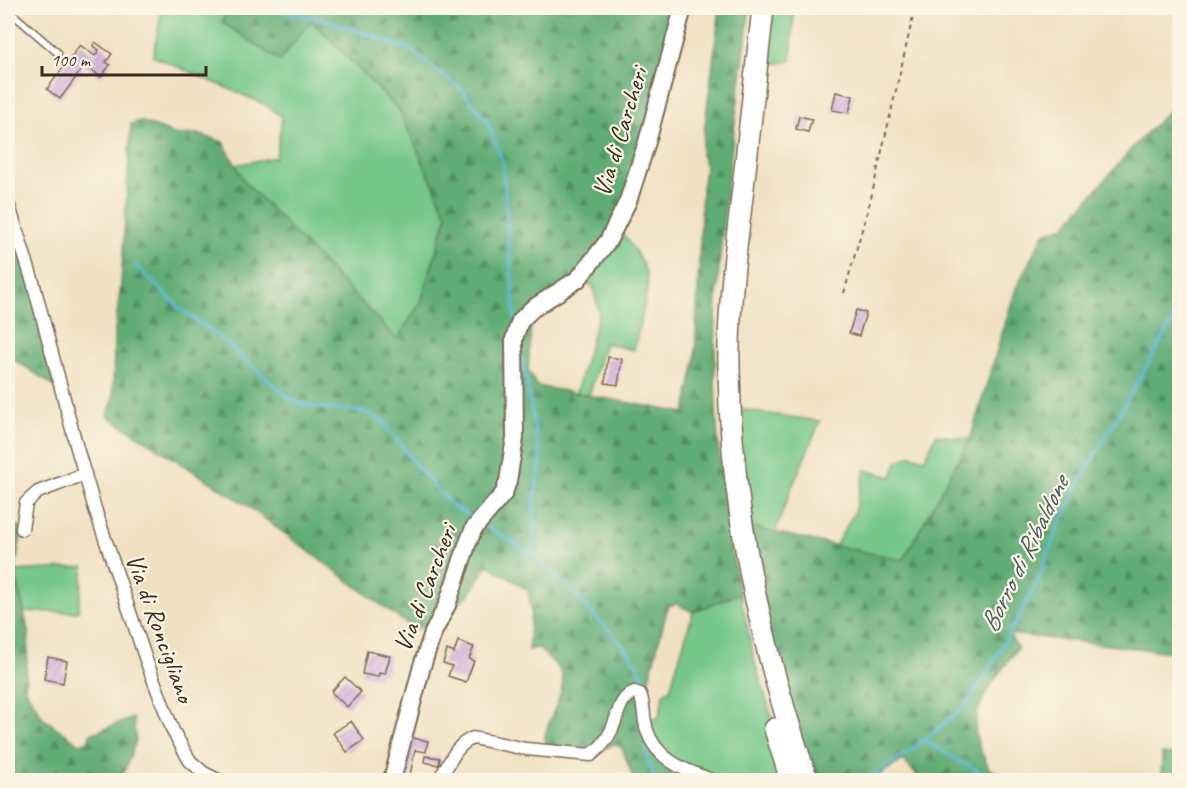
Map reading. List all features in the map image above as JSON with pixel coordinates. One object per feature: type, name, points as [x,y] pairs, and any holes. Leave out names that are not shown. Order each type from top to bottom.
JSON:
[{"type":"highway","points":[[750,8],[719,272],[715,376],[717,425],[730,542],[744,611],[757,669],[791,780]]},
{"type":"highway","points":[[763,8],[732,279],[729,330],[730,406],[733,458],[741,523],[756,602],[785,718],[807,780]]},
{"type":"street","name":"Via di Carcheri","points":[[392,780],[422,666],[433,633],[447,605],[467,545],[474,528],[504,494],[508,481],[515,438],[514,339],[520,321],[532,309],[578,279],[608,241],[628,201],[647,142],[683,8]]},
{"type":"street","name":"Via di Roncigliano","points":[[8,203],[33,282],[85,474],[122,591],[173,731],[190,761],[204,773],[218,780]]},
{"type":"street","points":[[22,529],[27,503],[38,492],[85,474]]},
{"type":"street","points":[[438,780],[458,747],[473,738],[526,749],[591,755],[600,748],[611,732],[624,698],[634,692],[640,694],[644,702],[645,722],[653,742],[669,761],[684,771],[712,780]]},
{"type":"lane","points":[[8,10],[58,53]]},
{"type":"path","points":[[844,293],[871,198],[915,8]]},
{"type":"green space","points":[[162,8],[228,8],[222,22],[311,20],[399,110],[447,214],[421,302],[397,340],[245,182],[235,165],[276,157],[282,117],[264,104],[153,56]]},
{"type":"green space","points":[[228,8],[683,8],[628,201],[578,279],[532,309],[528,370],[537,386],[685,413],[695,360],[702,187],[706,166],[701,155],[720,8],[750,8],[726,191],[718,283],[715,375],[719,457],[740,593],[693,612],[677,604],[668,606],[643,702],[645,722],[669,761],[674,780],[634,780],[622,748],[615,744],[591,755],[547,751],[545,737],[560,695],[563,679],[557,666],[538,648],[528,650],[531,611],[528,590],[488,565],[469,595],[440,618],[415,630],[242,502],[107,416],[113,400],[114,337],[121,284],[131,124],[140,121],[177,135],[197,134],[223,142],[245,182],[397,339],[421,302],[447,215],[399,110],[311,20],[280,61],[222,22]]},
{"type":"green space","points":[[763,8],[794,8],[791,61],[756,67]]},
{"type":"green space","points":[[1179,100],[1179,653],[1009,634],[1018,648],[983,699],[978,711],[976,734],[979,748],[989,769],[1018,780],[921,780],[903,760],[871,780],[807,780],[741,523],[903,560],[970,439],[1016,288],[1044,233],[1065,226],[1133,147]]},
{"type":"green space","points":[[8,203],[64,393],[8,355]]},
{"type":"green space","points":[[616,225],[638,256],[647,277],[645,302],[634,350],[605,343],[589,395],[576,393],[599,313],[593,286],[578,279]]},
{"type":"green space","points":[[730,406],[820,421],[775,533],[741,523]]},
{"type":"green space","points":[[936,435],[970,439],[903,560],[835,546],[854,513],[865,470],[892,477],[897,462],[911,455],[925,459]]},
{"type":"green space","points":[[8,518],[22,529],[15,571],[29,635],[25,689],[43,718],[80,744],[89,741],[90,734],[133,718],[136,741],[121,780],[8,780]]},
{"type":"green space","points":[[84,567],[78,612],[24,612],[15,571]]},
{"type":"green space","points":[[740,593],[754,659],[791,780],[712,780],[669,761],[645,722],[659,717],[664,693],[670,689],[693,612]]},
{"type":"green space","points":[[1162,754],[1179,755],[1179,780],[1161,780]]},
{"type":"building","points":[[95,42],[112,54],[106,62],[110,65],[101,77],[85,65],[60,99],[47,89],[80,45],[95,56],[99,50],[93,46]]},
{"type":"building","points":[[836,92],[853,96],[849,113],[832,110]]},
{"type":"building","points":[[799,116],[812,119],[808,132],[796,129]]},
{"type":"building","points":[[856,310],[866,313],[859,336],[849,333]]},
{"type":"building","points":[[608,357],[622,359],[618,385],[605,383]]},
{"type":"building","points":[[458,641],[474,647],[469,659],[474,661],[466,682],[448,676],[452,666],[443,663],[447,650],[454,653]]},
{"type":"building","points":[[367,651],[390,656],[385,674],[379,673],[378,677],[362,674]]},
{"type":"building","points":[[48,657],[67,661],[63,683],[44,679]]},
{"type":"building","points":[[345,677],[361,692],[347,707],[331,692]]},
{"type":"building","points":[[351,721],[364,740],[347,752],[333,733]]},
{"type":"building","points":[[407,737],[428,741],[426,752],[415,750],[409,780],[399,778]]},
{"type":"building","points":[[425,756],[440,758],[439,765],[424,762]]},
{"type":"waterway","points":[[263,8],[330,21],[411,50],[462,90],[487,121],[502,160],[515,318]]},
{"type":"waterway","points":[[135,265],[184,312],[218,336],[291,400],[313,407],[366,412],[383,421],[417,467],[454,507],[471,517]]},
{"type":"waterway","name":"Borro di Ribaldone","points":[[865,780],[909,752],[964,707],[980,685],[1038,582],[1053,539],[1080,482],[1180,308]]},
{"type":"waterway","points":[[522,358],[541,461],[534,502],[533,555]]},
{"type":"waterway","points":[[488,527],[533,555],[565,584],[629,652],[643,678],[649,708]]},
{"type":"waterway","points":[[645,738],[654,780]]},
{"type":"waterway","points":[[923,740],[964,764],[1000,780]]}]
